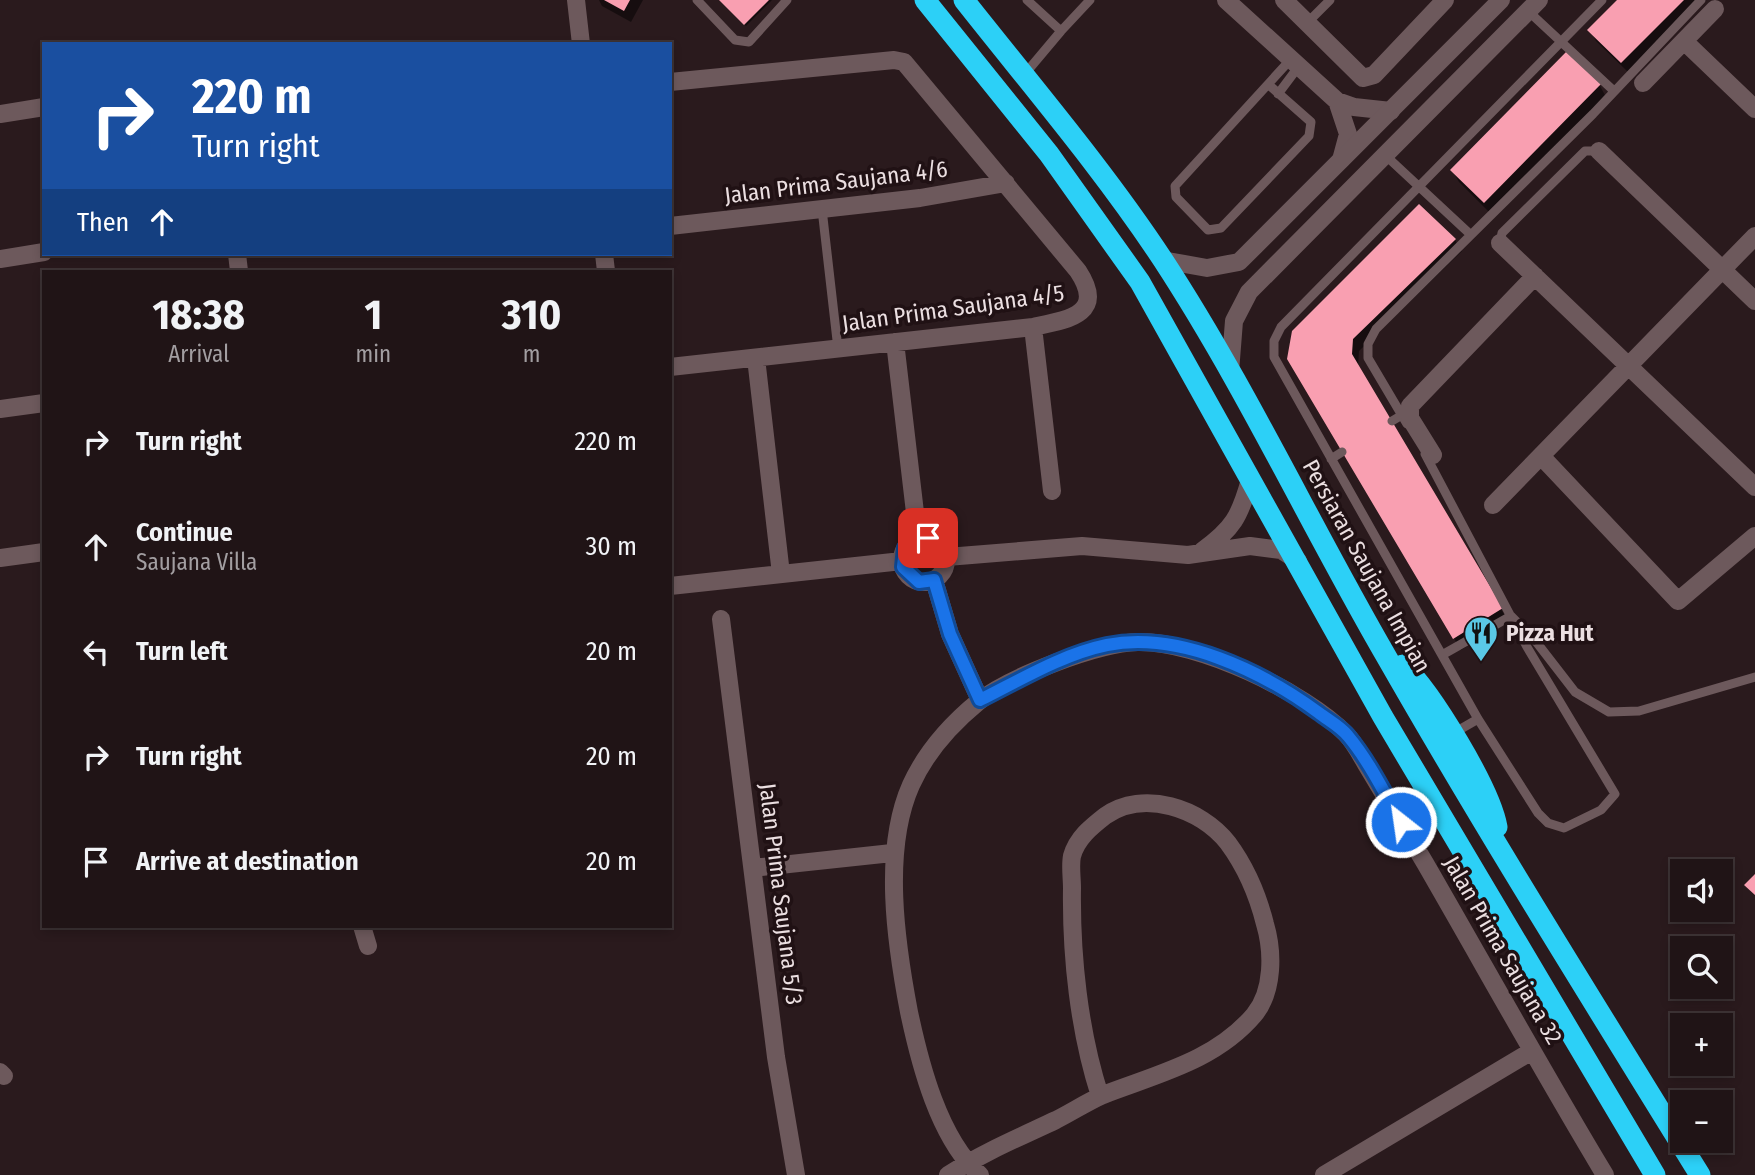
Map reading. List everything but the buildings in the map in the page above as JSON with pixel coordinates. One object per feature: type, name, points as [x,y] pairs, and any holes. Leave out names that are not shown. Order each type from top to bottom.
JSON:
[{"type":"highway","points":[[925,0],[1049,154],[1140,282],[1298,561],[1383,718],[1655,1175]]},
{"type":"highway","name":"Persiaran Saujana Impian","points":[[964,0],[1163,260],[1230,372],[1384,653],[1501,852],[1700,1175]]},
{"type":"highway","points":[[1384,653],[1413,674],[1451,734],[1486,795],[1495,818],[1501,852]]},
{"type":"street","points":[[576,0],[581,42]]},
{"type":"street","points":[[1284,0],[1363,78],[1374,75],[1445,0]]},
{"type":"street","points":[[1163,260],[1207,268],[1239,262],[1501,0]]},
{"type":"street","points":[[1234,3],[1337,101],[1354,107],[1391,111]]},
{"type":"street","points":[[1643,83],[1684,41],[1708,4]]},
{"type":"street","points":[[1230,372],[1234,321],[1249,292],[1534,6]]},
{"type":"street","points":[[1684,41],[1755,109]]},
{"type":"street","name":"Jalan Prima Saujana 4/5","points":[[672,82],[894,60],[904,62],[1078,271],[1088,298],[1078,316],[1033,327],[672,367]]},
{"type":"street","points":[[1337,101],[1348,134],[1341,160]]},
{"type":"street","points":[[0,114],[42,107]]},
{"type":"street","points":[[1599,151],[1755,301]]},
{"type":"street","name":"Jalan Prima Saujana 4/6","points":[[672,226],[920,198],[1006,183]]},
{"type":"street","points":[[1493,505],[1755,236]]},
{"type":"street","points":[[1500,243],[1755,488]]},
{"type":"street","points":[[0,259],[42,252]]},
{"type":"street","points":[[1433,456],[1410,418],[1410,406],[1535,276]]},
{"type":"street","points":[[1033,327],[1052,491]]},
{"type":"street","points":[[895,342],[918,538]]},
{"type":"street","points":[[756,358],[781,574]]},
{"type":"street","points":[[0,409],[42,402]]},
{"type":"street","points":[[1541,456],[1678,601],[1755,536]]},
{"type":"street","points":[[1202,551],[1236,521],[1250,480]]},
{"type":"street","points":[[918,538],[935,540],[947,557],[942,573],[927,582],[912,578],[906,573],[902,561],[905,548],[918,538]]},
{"type":"street","points":[[947,557],[1082,546],[1188,555],[1202,551],[1266,547],[1282,550],[1298,561]]},
{"type":"street","points":[[0,558],[42,552]]},
{"type":"street","points":[[672,586],[902,561]]},
{"type":"street","points":[[934,580],[950,634],[980,700]]},
{"type":"street","name":"Jalan Prima Saujana 5/3","points":[[720,619],[776,1057],[796,1175]]},
{"type":"street","name":"Jalan Prima Saujana 32","points":[[973,1169],[926,1086],[905,991],[892,853],[909,789],[926,755],[980,700],[1075,655],[1106,646],[1141,642],[1178,648],[1256,675],[1295,696],[1347,734],[1388,799],[1604,1174]]},
{"type":"street","points":[[948,1175],[973,1169],[1100,1096],[1172,1070],[1232,1039],[1257,1012],[1268,985],[1271,945],[1245,870],[1226,841],[1193,814],[1164,804],[1138,803],[1111,812],[1086,830],[1072,856],[1072,912],[1082,1016],[1091,1069],[1100,1096]]},
{"type":"street","points":[[753,868],[892,853]]},
{"type":"street","points":[[363,928],[368,946]]},
{"type":"street","points":[[1324,1175],[1532,1051]]},
{"type":"lane","points":[[697,0],[735,40],[749,42],[787,0]]},
{"type":"lane","points":[[1027,0],[1061,31]]},
{"type":"lane","points":[[1023,76],[1090,0]]},
{"type":"lane","points":[[1307,23],[1330,0]]},
{"type":"lane","points":[[1602,0],[1281,327],[1274,341],[1274,357],[1478,719],[1538,813],[1548,823],[1564,828],[1601,810],[1615,794],[1511,616],[1432,464],[1368,358],[1368,344],[1376,329],[1614,91],[1708,4]]},
{"type":"lane","points":[[1534,6],[1562,41],[1614,91]]},
{"type":"lane","points":[[1269,85],[1311,122],[1309,136],[1220,228],[1208,230],[1176,197],[1175,186],[1269,85],[1295,63]]},
{"type":"lane","points":[[1278,94],[1295,63]]},
{"type":"lane","points":[[1500,243],[1502,233],[1585,151],[1599,151]]},
{"type":"lane","points":[[1385,155],[1471,235]]},
{"type":"lane","points":[[822,209],[838,349]]},
{"type":"lane","points":[[1392,421],[1402,415]]},
{"type":"lane","points":[[1331,458],[1342,452]]},
{"type":"lane","points":[[1442,655],[1511,616]]},
{"type":"lane","points":[[1511,616],[1534,639],[1575,692],[1609,712],[1639,711],[1755,677]]},
{"type":"lane","points":[[1451,734],[1478,719]]},
{"type":"place","name":"Pizza Hut","points":[[1481,663]]},
{"type":"route","points":[[928,538],[918,538],[909,543],[902,553],[903,567],[906,573],[919,582],[934,580],[950,634],[980,700],[1075,655],[1106,646],[1141,642],[1178,648],[1256,675],[1295,696],[1347,734],[1401,822]]}]
